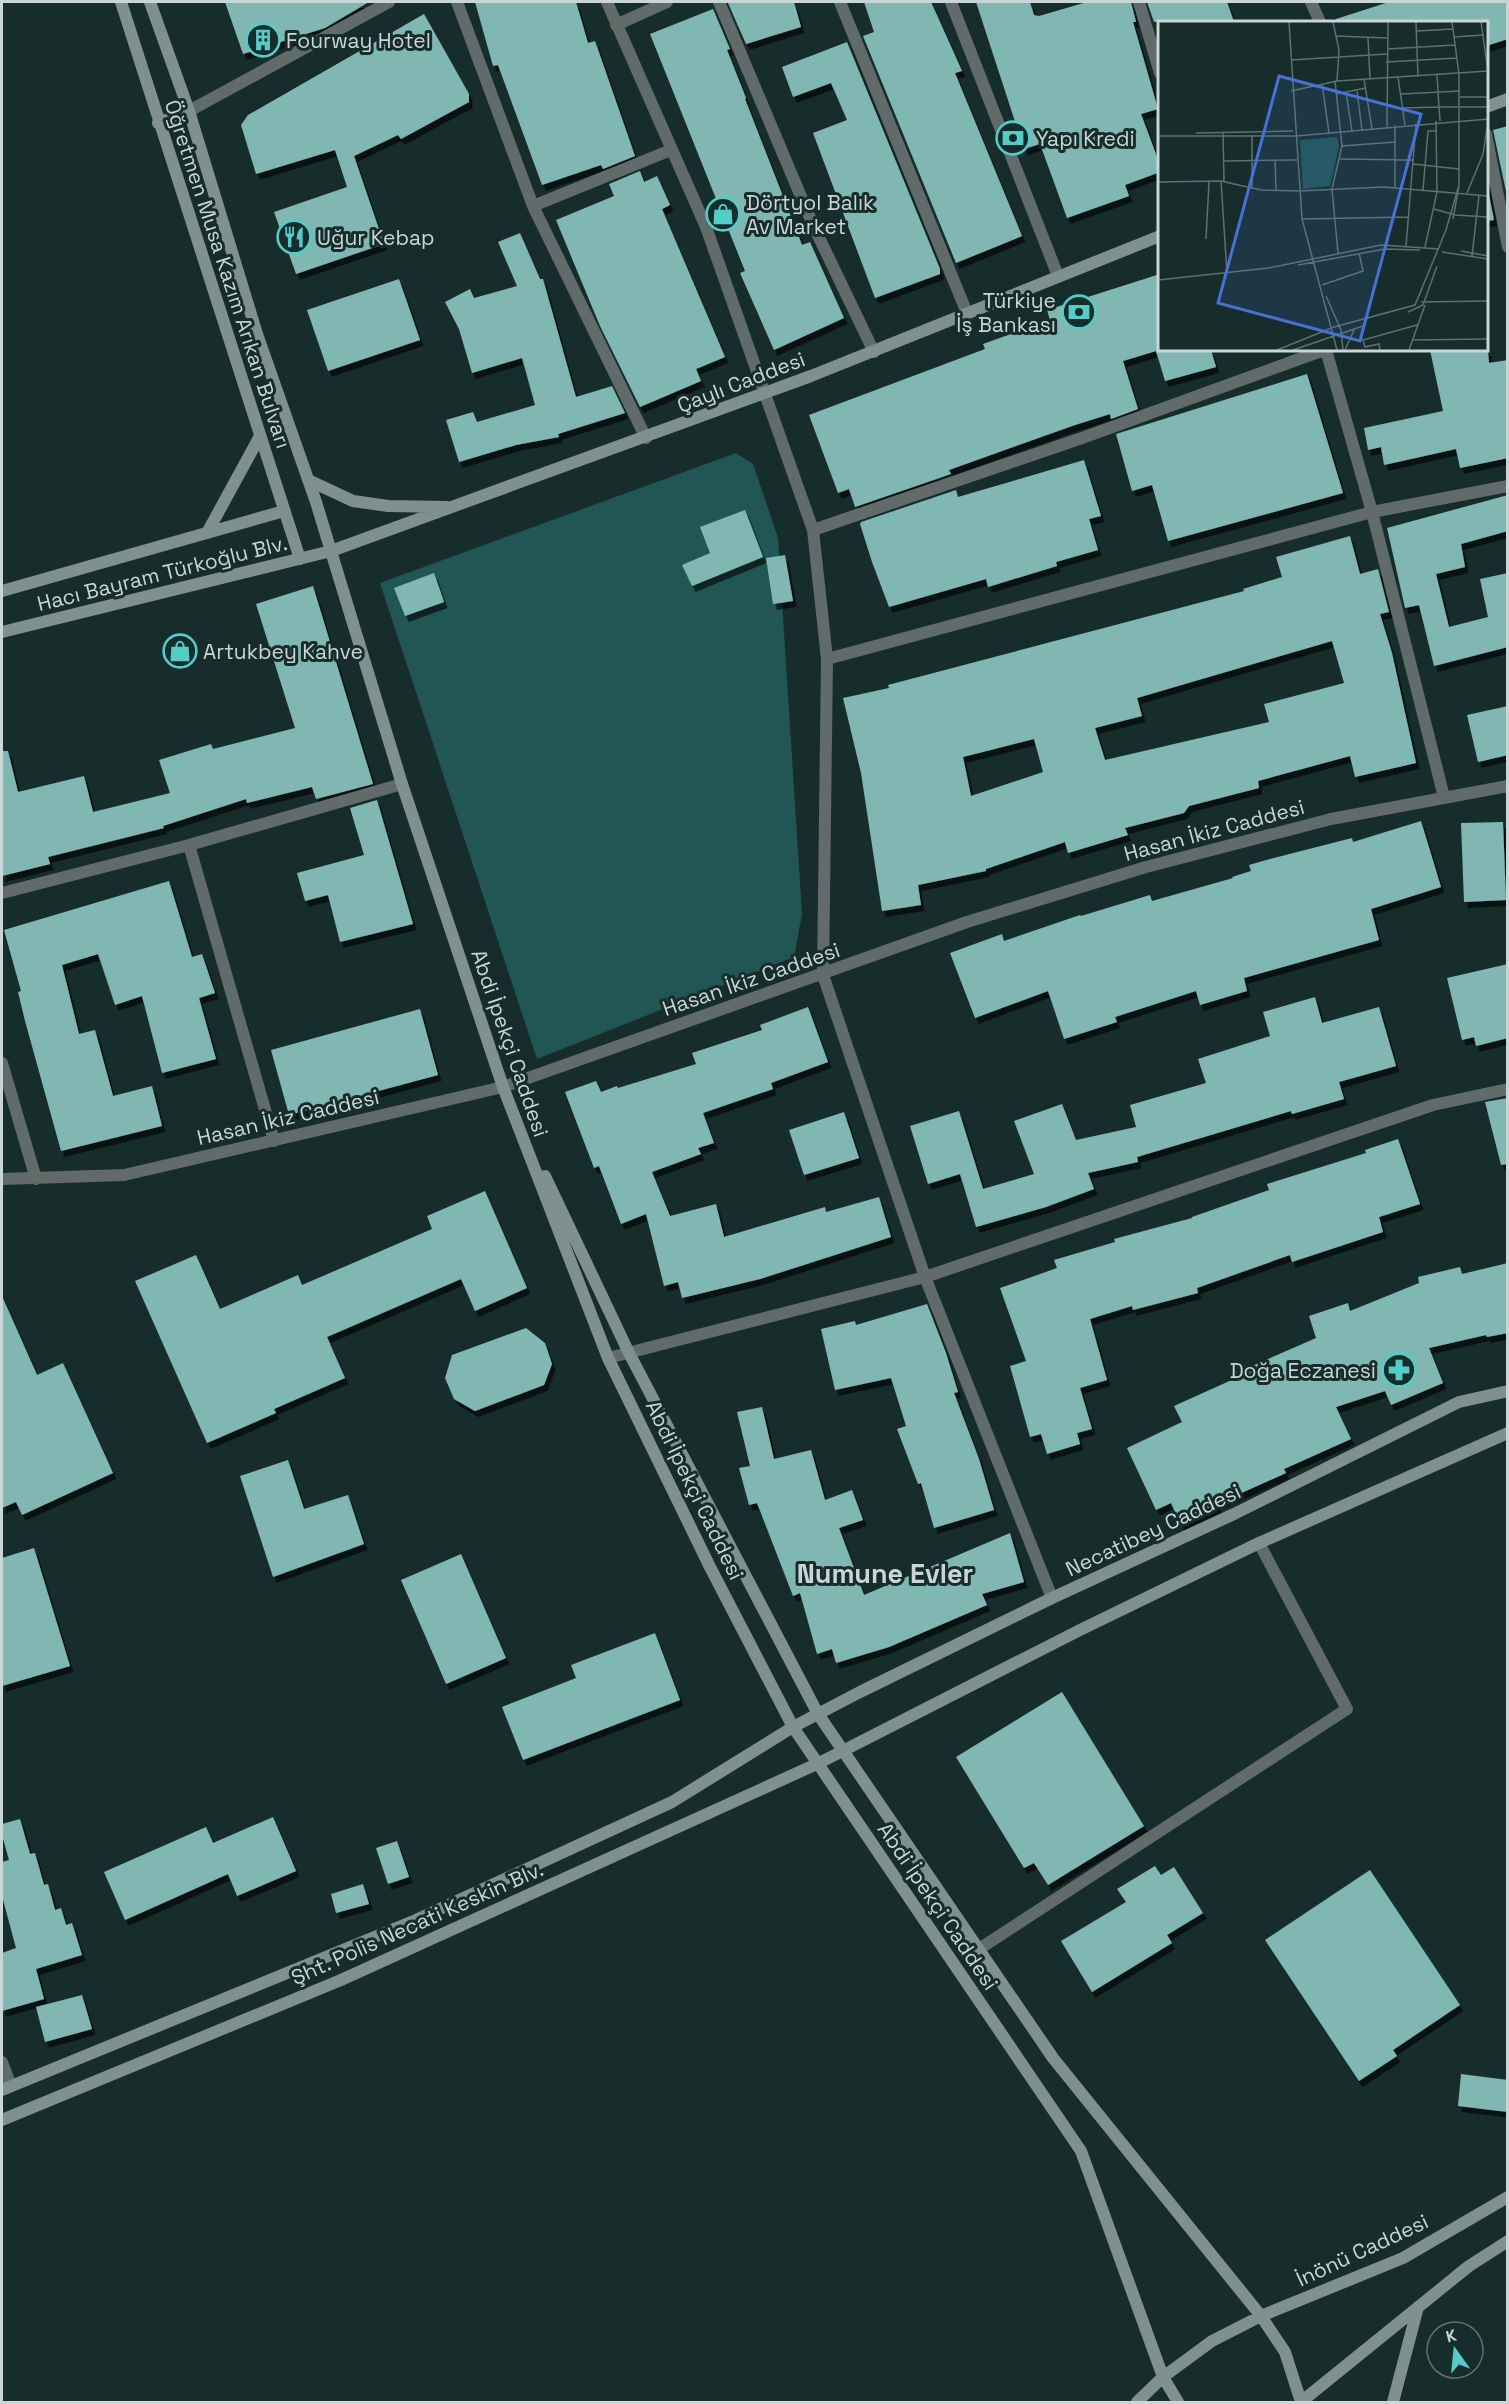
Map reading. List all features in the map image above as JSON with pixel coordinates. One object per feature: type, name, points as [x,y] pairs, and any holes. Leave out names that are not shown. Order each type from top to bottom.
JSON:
[{"type":"street","name":"Öğretmen Musa Kazım Arıkan Bulvarı","points":[[121,2],[300,559]]},
{"type":"street","name":"Öğretmen Musa Kazım Arıkan Bulvarı","points":[[150,2],[189,111],[257,334],[331,551]]},
{"type":"street","points":[[158,123],[189,111],[389,2]]},
{"type":"street","points":[[457,2],[533,206],[646,438]]},
{"type":"street","points":[[607,2],[706,227],[813,530],[827,659],[823,975],[925,1277],[1052,1598]]},
{"type":"street","points":[[616,25],[667,2]]},
{"type":"street","points":[[719,2],[813,225],[874,352]]},
{"type":"street","points":[[840,2],[967,313]]},
{"type":"street","points":[[951,2],[1058,276]]},
{"type":"street","points":[[1139,2],[1158,66]]},
{"type":"street","points":[[1311,2],[1320,21]]},
{"type":"street","points":[[1488,106],[1508,99]]},
{"type":"street","points":[[1488,142],[1503,198],[1508,247]]},
{"type":"street","points":[[533,206],[671,150]]},
{"type":"street","name":"Çaylı Caddesi","points":[[331,551],[646,438],[874,352],[1158,237]]},
{"type":"street","points":[[813,530],[1082,438],[1322,351]]},
{"type":"street","points":[[1325,351],[1372,512],[1444,797]]},
{"type":"street","name":"Hacı Bayram Türkoğlu Blv.","points":[[207,533],[260,436]]},
{"type":"street","points":[[308,480],[353,501],[388,506],[454,508]]},
{"type":"street","points":[[827,659],[1372,512],[1508,486]]},
{"type":"street","name":"Hacı Bayram Türkoğlu Blv.","points":[[2,591],[284,511]]},
{"type":"street","name":"Hacı Bayram Türkoğlu Blv.","points":[[2,632],[331,551]]},
{"type":"street","name":"Abdi İpekçi Caddesi","points":[[331,551],[402,784],[502,1087],[608,1358],[710,1567],[793,1727],[1081,2151],[1162,2378],[1178,2403]]},
{"type":"street","points":[[2,893],[189,845],[402,784]]},
{"type":"street","name":"Hasan İkiz Caddesi","points":[[2,1179],[124,1175],[502,1087],[967,922],[1146,867],[1331,819],[1508,786]]},
{"type":"street","points":[[189,845],[274,1141]]},
{"type":"street","points":[[2,1063],[36,1179]]},
{"type":"street","name":"Abdi İpekçi Caddesi","points":[[502,1087],[629,1353],[818,1714],[1053,2058],[1261,2316],[1285,2352],[1301,2403]]},
{"type":"street","points":[[608,1358],[925,1277],[1433,1105],[1508,1089]]},
{"type":"street","name":"Necatibey Caddesi","points":[[818,1714],[1052,1598],[1234,1514],[1459,1402],[1508,1391]]},
{"type":"street","points":[[844,1750],[1080,1630],[1259,1543],[1508,1433]]},
{"type":"street","points":[[979,1949],[1347,1709],[1259,1543]]},
{"type":"street","name":"Şht. Polis Necati Keskin Blv.","points":[[6,2088],[416,1920],[672,1802],[818,1714]]},
{"type":"street","name":"Şht. Polis Necati Keskin Blv.","points":[[2,2120],[341,1980],[844,1750]]},
{"type":"street","points":[[2,2062],[6,2088]]},
{"type":"street","name":"İnönü Caddesi","points":[[1137,2403],[1162,2378],[1212,2341],[1261,2316],[1403,2258],[1508,2197]]},
{"type":"street","points":[[1301,2403],[1469,2266],[1508,2241]]},
{"type":"street","points":[[1393,2403],[1418,2307]]},
{"type":"shaded area","points":[[736,453],[753,464],[778,538],[802,914],[794,957],[537,1059],[380,583]]},
{"type":"building","name":"Fourway Hotel","points":[[225,2],[369,2],[325,28],[243,54]]},
{"type":"building","points":[[475,2],[576,2],[588,43],[595,41],[635,156],[603,169],[601,165],[542,185],[498,65],[493,66]]},
{"type":"building","points":[[794,2],[801,27],[746,44],[728,3]]},
{"type":"building","points":[[864,2],[931,2],[962,71],[955,73],[1022,236],[956,263],[863,36],[874,32]]},
{"type":"building","points":[[976,2],[1030,2],[1034,15],[1039,16],[1087,2],[1131,2],[1136,22],[1133,22],[1158,109],[1141,114],[1158,160],[1158,173],[1125,185],[1129,196],[1067,218],[1040,144],[1024,149]]},
{"type":"building","points":[[1147,2],[1227,2],[1234,21],[1158,21],[1154,22]]},
{"type":"building","points":[[1389,2],[1508,2],[1508,39],[1488,45],[1488,21],[1337,21],[1336,19]]},
{"type":"building","points":[[713,9],[730,49],[727,50],[745,99],[802,245],[810,242],[844,318],[774,350],[740,273],[745,271],[650,34]]},
{"type":"building","points":[[424,14],[469,94],[469,102],[401,139],[398,135],[354,156],[384,244],[296,274],[274,212],[347,187],[335,150],[256,174],[241,125],[248,115]]},
{"type":"building","points":[[847,42],[940,269],[940,274],[875,298],[813,133],[847,120],[831,83],[793,97],[782,67]]},
{"type":"building","points":[[1508,126],[1508,201],[1493,130]]},
{"type":"building","points":[[640,171],[644,182],[657,176],[670,205],[662,209],[725,357],[696,369],[701,381],[640,407],[600,326],[556,220],[614,196],[609,184]]},
{"type":"building","points":[[1488,190],[1494,220],[1488,221]]},
{"type":"building","points":[[520,233],[540,279],[543,279],[576,397],[612,386],[625,413],[558,434],[559,437],[516,445],[459,462],[446,420],[473,412],[477,422],[535,405],[522,358],[472,373],[459,329],[445,302],[470,289],[474,298],[517,286],[498,242]]},
{"type":"building","points":[[1158,275],[1158,351],[1211,351],[1216,367],[1165,381],[1156,351],[1123,361],[1138,409],[1111,419],[1110,414],[1075,425],[949,470],[951,474],[855,507],[849,489],[838,493],[809,415],[985,349],[983,344],[1050,320],[1047,310]]},
{"type":"building","points":[[399,279],[420,340],[328,371],[307,310]]},
{"type":"building","points":[[1488,350],[1489,363],[1508,360],[1508,458],[1460,468],[1456,449],[1384,465],[1381,447],[1368,450],[1364,428],[1443,411],[1430,351]]},
{"type":"building","points":[[1307,374],[1343,493],[1168,541],[1152,485],[1132,491],[1116,434]]},
{"type":"building","points":[[1084,460],[1101,516],[1089,519],[1098,550],[1056,562],[1057,566],[988,587],[986,579],[889,607],[872,562],[861,522],[956,490],[958,497]]},
{"type":"building","points":[[1508,495],[1508,531],[1461,544],[1465,567],[1436,574],[1449,627],[1488,617],[1480,579],[1508,573],[1508,647],[1434,666],[1419,605],[1405,608],[1387,528]]},
{"type":"building","points":[[745,510],[763,557],[692,586],[682,565],[710,553],[700,527]]},
{"type":"building","points":[[1350,536],[1360,574],[1378,569],[1389,612],[1380,614],[1392,653],[1416,763],[1355,777],[1350,756],[1258,781],[1259,788],[1189,806],[1184,813],[1125,828],[1128,835],[1068,853],[1065,842],[986,869],[986,871],[918,885],[921,905],[882,911],[861,773],[843,698],[889,688],[888,685],[1244,591],[1243,589],[1282,577],[1276,557]],"holes":[[[1332,641],[1344,683],[1264,704],[1269,722],[1105,760],[1095,728],[1142,716],[1137,698]],[[1034,739],[1043,772],[971,796],[963,757]]]},
{"type":"building","points":[[785,555],[793,601],[773,604],[766,558]]},
{"type":"building","points":[[434,573],[444,602],[405,616],[394,588]]},
{"type":"building","points":[[313,586],[373,784],[316,799],[312,787],[247,803],[246,799],[163,826],[164,828],[48,857],[50,864],[2,876],[2,751],[8,751],[18,792],[84,776],[93,812],[170,793],[159,760],[211,744],[213,749],[295,728],[256,604]]},
{"type":"building","points":[[1508,706],[1508,755],[1478,762],[1467,715]]},
{"type":"building","points":[[377,800],[413,924],[340,942],[328,895],[305,901],[297,873],[364,855],[350,808]]},
{"type":"building","points":[[1421,821],[1441,887],[1371,909],[1379,940],[1244,978],[1247,991],[1200,1005],[1196,991],[1115,1017],[1117,1022],[1064,1039],[1048,991],[975,1018],[950,953],[1002,934],[1004,941],[1080,915],[1150,895],[1152,901],[1233,878],[1251,871],[1249,865],[1352,838],[1353,842]]},
{"type":"building","points":[[1503,822],[1506,900],[1464,902],[1461,823]]},
{"type":"building","points":[[169,881],[192,957],[202,954],[215,993],[199,998],[216,1059],[162,1073],[142,996],[115,1005],[98,954],[62,965],[79,1034],[95,1030],[113,1096],[152,1086],[162,1126],[61,1151],[25,1021],[18,992],[21,991],[4,930]]},
{"type":"building","points":[[1508,964],[1508,1038],[1476,1046],[1474,1037],[1462,1040],[1447,978]]},
{"type":"building","points":[[1315,997],[1322,1023],[1379,1007],[1396,1066],[1339,1082],[1344,1099],[1292,1114],[1291,1111],[1137,1157],[1138,1162],[1088,1173],[1094,1189],[1046,1207],[976,1227],[960,1174],[928,1184],[910,1126],[959,1111],[983,1189],[1034,1174],[1014,1121],[1062,1104],[1076,1140],[1136,1127],[1130,1105],[1206,1083],[1198,1059],[1270,1036],[1263,1012]]},
{"type":"building","points":[[808,1007],[828,1062],[771,1083],[773,1089],[703,1113],[714,1143],[698,1148],[701,1154],[652,1172],[670,1216],[716,1204],[724,1237],[825,1207],[826,1212],[879,1197],[891,1237],[760,1279],[682,1298],[678,1282],[664,1286],[646,1214],[621,1224],[599,1166],[594,1168],[565,1092],[596,1081],[601,1092],[696,1064],[692,1053],[762,1030],[760,1025]]},
{"type":"building","points":[[420,1009],[438,1075],[289,1115],[271,1050]]},
{"type":"building","points":[[1508,1098],[1508,1164],[1501,1165],[1485,1102]]},
{"type":"building","points":[[844,1112],[859,1158],[804,1175],[789,1130]]},
{"type":"building","points":[[1398,1139],[1420,1204],[1379,1217],[1383,1232],[1292,1262],[1290,1255],[1197,1288],[1198,1293],[1133,1310],[1132,1306],[1090,1319],[1107,1380],[1080,1388],[1092,1429],[1077,1433],[1080,1444],[1047,1454],[1041,1434],[1030,1437],[1010,1366],[1026,1361],[1000,1288],[1057,1268],[1054,1260],[1115,1242],[1114,1239],[1192,1218],[1269,1190],[1267,1184],[1366,1153],[1365,1150]]},
{"type":"building","points":[[485,1191],[527,1288],[475,1311],[461,1279],[327,1337],[345,1378],[274,1409],[276,1413],[207,1443],[135,1281],[196,1255],[220,1309],[298,1275],[302,1285],[432,1229],[427,1216]]},
{"type":"building","points":[[1508,1263],[1508,1333],[1487,1337],[1486,1335],[1429,1348],[1443,1383],[1391,1405],[1385,1391],[1336,1407],[1351,1439],[1284,1469],[1286,1473],[1217,1504],[1219,1507],[1181,1525],[1171,1503],[1156,1510],[1127,1448],[1182,1422],[1174,1406],[1245,1374],[1243,1370],[1316,1338],[1309,1316],[1348,1303],[1350,1311],[1419,1283],[1418,1277],[1460,1267],[1462,1274]]},
{"type":"building","points":[[2,1296],[37,1375],[63,1363],[113,1473],[22,1515],[16,1502],[2,1508]]},
{"type":"building","points":[[927,1304],[946,1353],[958,1392],[954,1393],[979,1459],[994,1510],[934,1528],[921,1483],[918,1484],[897,1429],[906,1426],[891,1378],[835,1390],[821,1329],[855,1321],[856,1325]]},
{"type":"building","points":[[526,1328],[545,1343],[552,1364],[544,1385],[475,1411],[454,1399],[445,1378],[452,1355]]},
{"type":"building","points":[[762,1407],[774,1459],[811,1450],[825,1500],[852,1490],[863,1520],[839,1528],[864,1595],[1010,1533],[1024,1582],[982,1594],[987,1605],[889,1647],[836,1663],[832,1649],[817,1654],[800,1593],[793,1596],[757,1503],[749,1505],[739,1468],[750,1466],[737,1412]]},
{"type":"building","points":[[288,1460],[304,1509],[348,1495],[364,1544],[273,1577],[240,1476]]},
{"type":"building","points":[[34,1548],[70,1666],[2,1686],[2,1558]]},
{"type":"building","points":[[461,1554],[506,1658],[446,1684],[401,1580]]},
{"type":"building","points":[[655,1633],[680,1700],[523,1760],[502,1707],[576,1678],[571,1665]]},
{"type":"building","points":[[1062,1692],[1144,1826],[1048,1885],[1034,1863],[1024,1868],[956,1757]]},
{"type":"building","points":[[273,1817],[296,1871],[237,1896],[228,1874],[125,1920],[104,1872],[206,1827],[213,1843]]},
{"type":"building","points":[[20,1819],[30,1854],[35,1853],[44,1885],[48,1884],[55,1910],[61,1908],[66,1925],[72,1923],[82,1955],[36,1969],[44,1999],[2,2011],[2,1953],[16,1948],[2,1896],[2,1862],[9,1860],[2,1835],[2,1824]]},
{"type":"building","points":[[397,1841],[409,1877],[388,1884],[376,1848]]},
{"type":"building","points":[[1155,1866],[1161,1875],[1174,1867],[1203,1913],[1167,1935],[1172,1943],[1092,1992],[1061,1941],[1126,1902],[1117,1889]]},
{"type":"building","points":[[1370,1870],[1460,2005],[1393,2050],[1397,2056],[1359,2081],[1265,1940]]},
{"type":"building","points":[[363,1884],[369,1904],[336,1913],[331,1894]]},
{"type":"building","points":[[82,1995],[92,2029],[45,2042],[36,2007]]},
{"type":"building","points":[[1461,2074],[1508,2080],[1508,2112],[1458,2106]]},
{"type":"place","name":"Fourway Hotel","points":[[263,40]]},
{"type":"place","name":"Yapı Kredi","points":[[1013,138]]},
{"type":"place","name":"Dörtyol Balık Av Market","points":[[723,214]]},
{"type":"place","name":"Uğur Kebap","points":[[294,237]]},
{"type":"place","name":"Türkiye İş Bankası","points":[[1079,312]]},
{"type":"place","name":"Artukbey Kahve","points":[[180,651]]},
{"type":"place","name":"Doğa Eczanesi","points":[[1399,1370]]},
{"type":"district","name":"Numune Evler","points":[[885,1573]]}]
